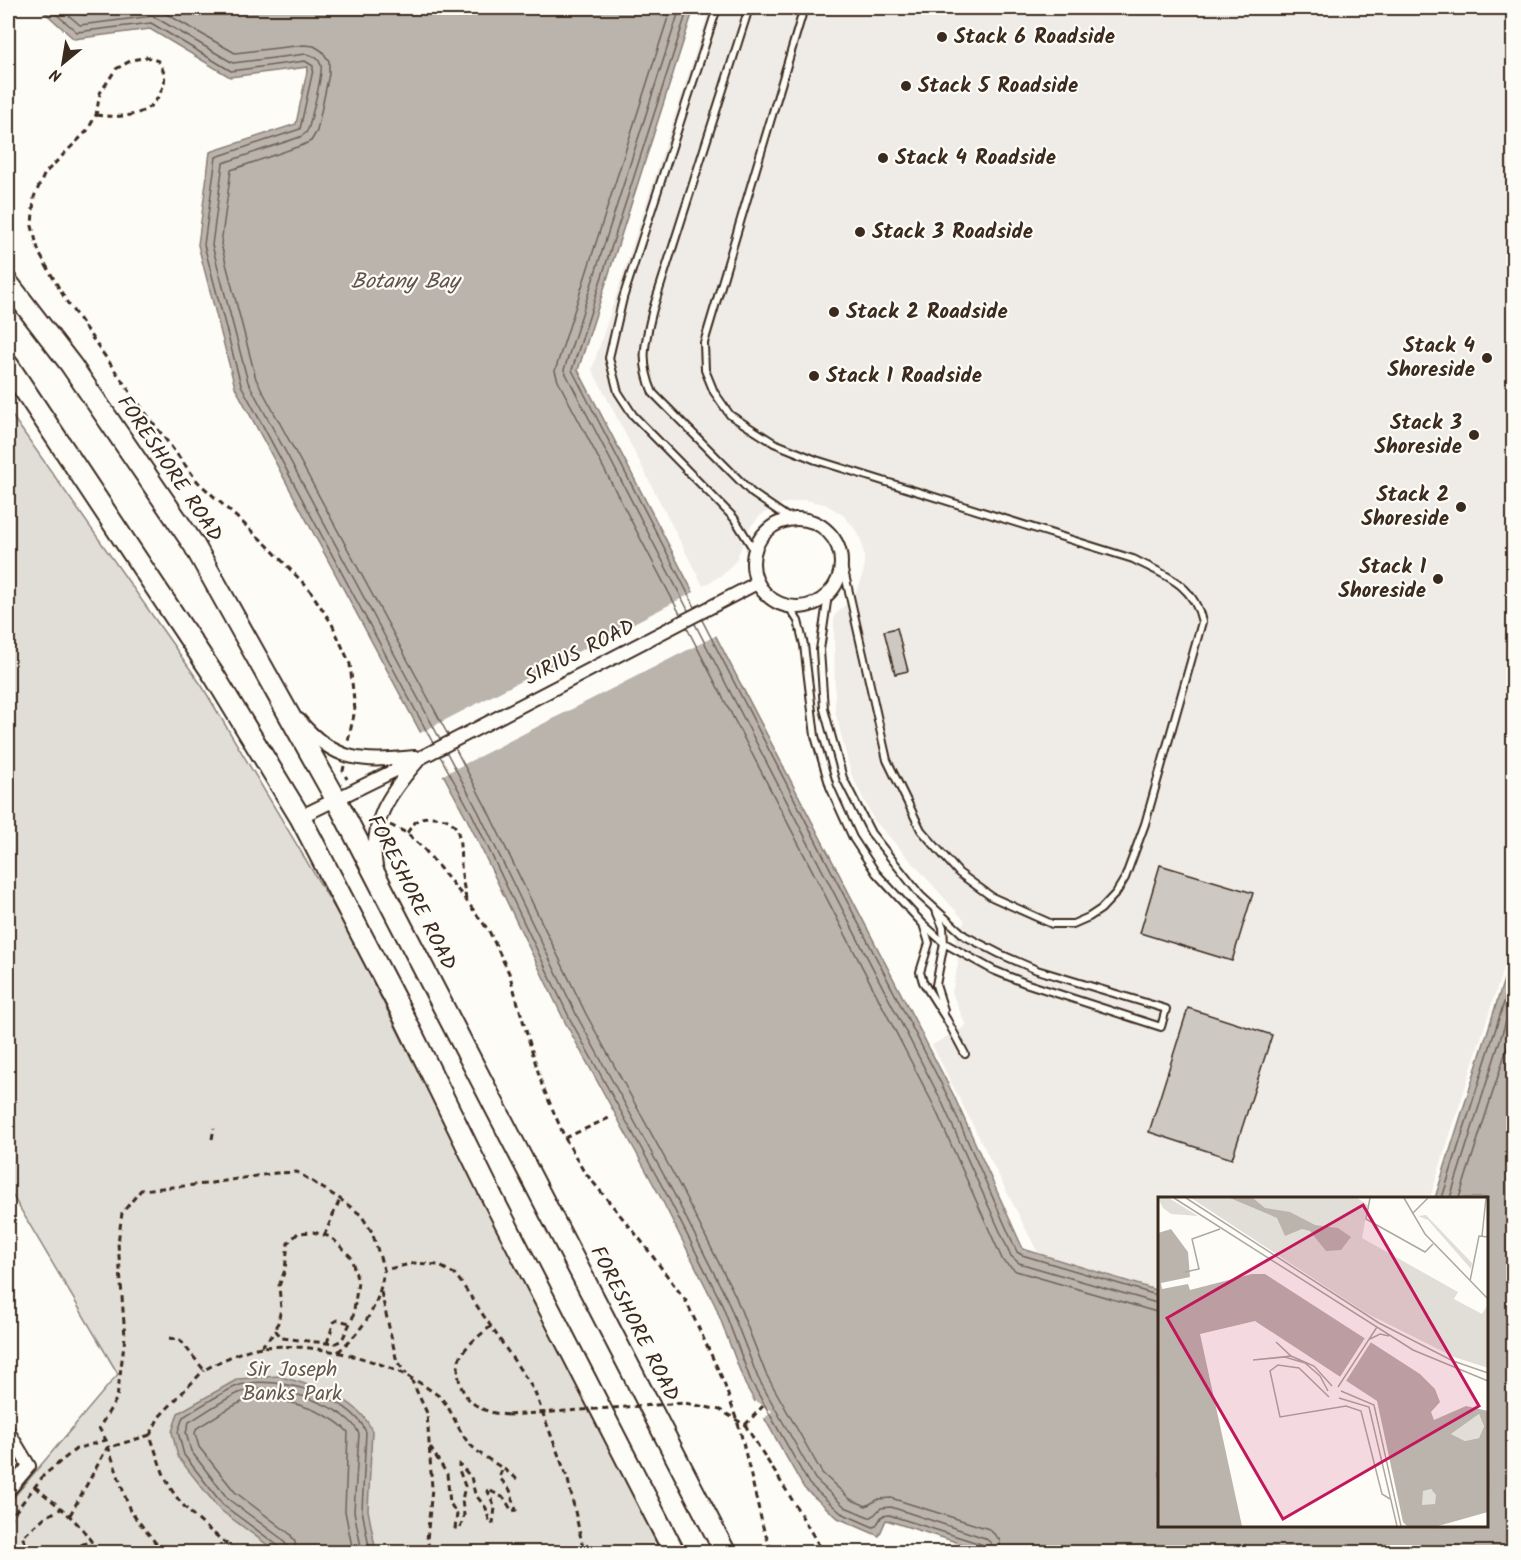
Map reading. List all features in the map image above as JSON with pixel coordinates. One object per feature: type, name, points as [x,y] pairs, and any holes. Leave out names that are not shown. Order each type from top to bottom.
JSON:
[{"type":"main road","name":"FORESHORE ROAD","points":[[8,284],[71,365],[194,546],[336,799],[725,1552]]},
{"type":"main road","points":[[8,364],[214,677],[300,817],[401,1011],[493,1199],[674,1552]]},
{"type":"street","points":[[790,519],[811,521],[828,532],[837,543],[841,557],[841,571],[828,595],[817,603],[803,607],[789,607],[776,603],[757,583],[753,572],[754,550],[759,539],[778,523],[790,519]]},
{"type":"street","name":"SIRIUS ROAD","points":[[300,817],[422,757],[757,583]]},
{"type":"street","name":"SIRIUS ROAD","points":[[277,694],[303,725],[334,752],[352,758],[422,757]]},
{"type":"street","name":"SIRIUS ROAD","points":[[378,880],[374,849],[375,831],[380,816],[402,779],[422,757]]},
{"type":"street","points":[[8,1431],[28,1466],[8,1491]]},
{"type":"lane","points":[[717,8],[623,298],[609,358],[618,392],[633,415],[734,518],[754,550]]},
{"type":"lane","points":[[749,8],[653,309],[646,337],[645,376],[653,393],[752,494],[790,519]]},
{"type":"lane","points":[[804,8],[705,343],[705,370],[714,392],[730,415],[774,442],[816,460],[1133,559],[1180,585],[1187,590],[1199,606],[1202,622],[1145,824],[1125,878],[1116,894],[1101,909],[1073,924],[1052,924],[1023,913],[992,897],[959,873],[921,830],[887,760],[841,557]]},
{"type":"lane","points":[[789,607],[798,621],[804,645],[815,736],[830,787],[853,838],[876,873],[923,924],[944,943],[1003,975],[1161,1027],[1166,1009],[1037,970],[965,936],[921,896],[871,833],[843,778],[824,709],[820,651],[828,595]]},
{"type":"lane","points":[[937,912],[943,927],[944,943],[936,986],[947,1020]]},
{"type":"lane","points":[[923,924],[928,943],[920,972],[923,982],[965,1054]]},
{"type":"path","points":[[96,115],[115,117],[135,114],[153,105],[165,83],[165,72],[159,61],[147,57],[132,60],[116,69],[100,93],[96,115],[81,138],[45,173],[34,197],[32,226],[39,253],[74,312],[135,399],[198,482],[267,545],[309,589],[332,624],[350,664],[355,710],[348,741]]},
{"type":"path","points":[[466,900],[460,862],[459,832],[452,822],[438,817],[423,816],[415,821],[407,833],[424,849],[489,931],[508,973],[542,1085],[565,1138],[584,1170],[686,1301],[723,1380],[740,1430],[764,1531],[773,1552]]},
{"type":"path","points":[[565,1138],[611,1117]]},
{"type":"path","points":[[212,1139],[214,1128]]},
{"type":"path","points":[[163,1552],[130,1511],[106,1440],[99,1428],[117,1398],[125,1337],[118,1243],[122,1213],[141,1190],[297,1172],[340,1199],[360,1215],[372,1232],[384,1270],[381,1292],[361,1331],[338,1353]]},
{"type":"path","points":[[324,1236],[340,1199]]},
{"type":"path","points":[[261,1347],[276,1331],[281,1309],[279,1286],[287,1261],[288,1243],[298,1233],[313,1232],[331,1237],[351,1257],[358,1282],[350,1323],[342,1340],[333,1344],[282,1338],[276,1331]]},
{"type":"path","points":[[384,1270],[415,1263],[438,1265],[456,1275],[534,1390],[568,1480],[584,1552]]},
{"type":"path","points":[[381,1292],[397,1362],[408,1376],[427,1413],[432,1488],[427,1540],[431,1552]]},
{"type":"path","points":[[327,1343],[334,1322],[338,1320],[350,1323]]},
{"type":"path","points":[[492,1326],[474,1340],[460,1356],[459,1378],[465,1397],[473,1405],[495,1414],[508,1415],[685,1403],[720,1410],[745,1425],[823,1552]]},
{"type":"path","points":[[169,1338],[180,1340],[204,1370]]},
{"type":"path","points":[[70,1515],[107,1448],[150,1435],[159,1417],[204,1370],[222,1360],[261,1347],[295,1347],[338,1353],[361,1358],[408,1376],[441,1397],[467,1441],[518,1480]]},
{"type":"path","points":[[745,1425],[764,1406]]},
{"type":"path","points":[[150,1435],[175,1496],[237,1552]]},
{"type":"path","points":[[8,1521],[44,1475],[76,1449],[106,1440]]},
{"type":"path","points":[[430,1447],[447,1474],[450,1503],[457,1514],[455,1528],[460,1529],[464,1515],[462,1500],[465,1485],[459,1464],[471,1477],[475,1494],[486,1508],[490,1524],[493,1523],[495,1508],[487,1489],[504,1498],[512,1511],[516,1510],[510,1490],[499,1477],[502,1470],[510,1472]]},
{"type":"path","points":[[35,1487],[70,1515],[92,1541],[97,1552]]},
{"type":"path","points":[[31,1552],[22,1537],[45,1517],[61,1509]]},
{"type":"path","points":[[61,1552],[92,1541]]},
{"type":"shaded area","points":[[710,8],[1513,8],[1513,938],[1430,1197],[1158,1197],[1158,1291],[1038,1253],[932,1045],[966,1026],[952,993],[958,964],[955,935],[965,921],[874,820],[851,774],[835,711],[834,616],[853,597],[860,584],[864,569],[861,540],[843,515],[825,504],[805,500],[781,504],[762,514],[750,527],[736,560],[724,574],[703,586],[592,369]]},
{"type":"green space","name":"Sir Joseph Banks Park","points":[[8,410],[202,686],[343,922],[479,1193],[488,1205],[661,1552],[8,1552],[8,1504],[118,1374],[8,1188]]},
{"type":"water","name":"Botany Bay","points":[[40,8],[694,8],[578,370],[953,1094],[1023,1249],[1158,1291],[1158,1527],[1488,1527],[1488,1197],[1435,1197],[1513,951],[1513,1552],[988,1552],[886,1520],[879,1536],[838,1518],[804,1488],[745,1384],[715,1305],[661,1198],[566,1024],[466,817],[235,387],[198,245],[210,152],[296,124],[308,67],[230,77],[150,29],[74,39]]},
{"type":"water","points":[[279,1376],[333,1394],[345,1401],[365,1419],[372,1431],[368,1510],[376,1552],[277,1552],[219,1509],[178,1457],[172,1432],[178,1413],[238,1379]]},
{"type":"pier","points":[[696,591],[719,634],[441,776],[418,734]]},
{"type":"pier","points":[[756,1401],[772,1411],[764,1419],[753,1404]]},
{"type":"building","points":[[897,628],[908,671],[895,674],[884,631]]},
{"type":"building","points":[[1160,865],[1253,893],[1232,961],[1140,933]]},
{"type":"building","points":[[1188,1008],[1272,1035],[1232,1159],[1149,1132]]},
{"type":"place","name":"Stack 6 Roadside","points":[[942,37]]},
{"type":"place","name":"Stack 5 Roadside","points":[[906,86]]},
{"type":"place","name":"Stack 4 Roadside","points":[[883,158]]},
{"type":"place","name":"Stack 3 Roadside","points":[[860,232]]},
{"type":"place","name":"Stack 2 Roadside","points":[[834,312]]},
{"type":"place","name":"Stack 4 Shoreside","points":[[1487,358]]},
{"type":"place","name":"Stack 1 Roadside","points":[[814,376]]},
{"type":"place","name":"Stack 3 Shoreside","points":[[1474,435]]},
{"type":"place","name":"Stack 2 Shoreside","points":[[1461,507]]},
{"type":"place","name":"Stack 1 Shoreside","points":[[1438,579]]}]
